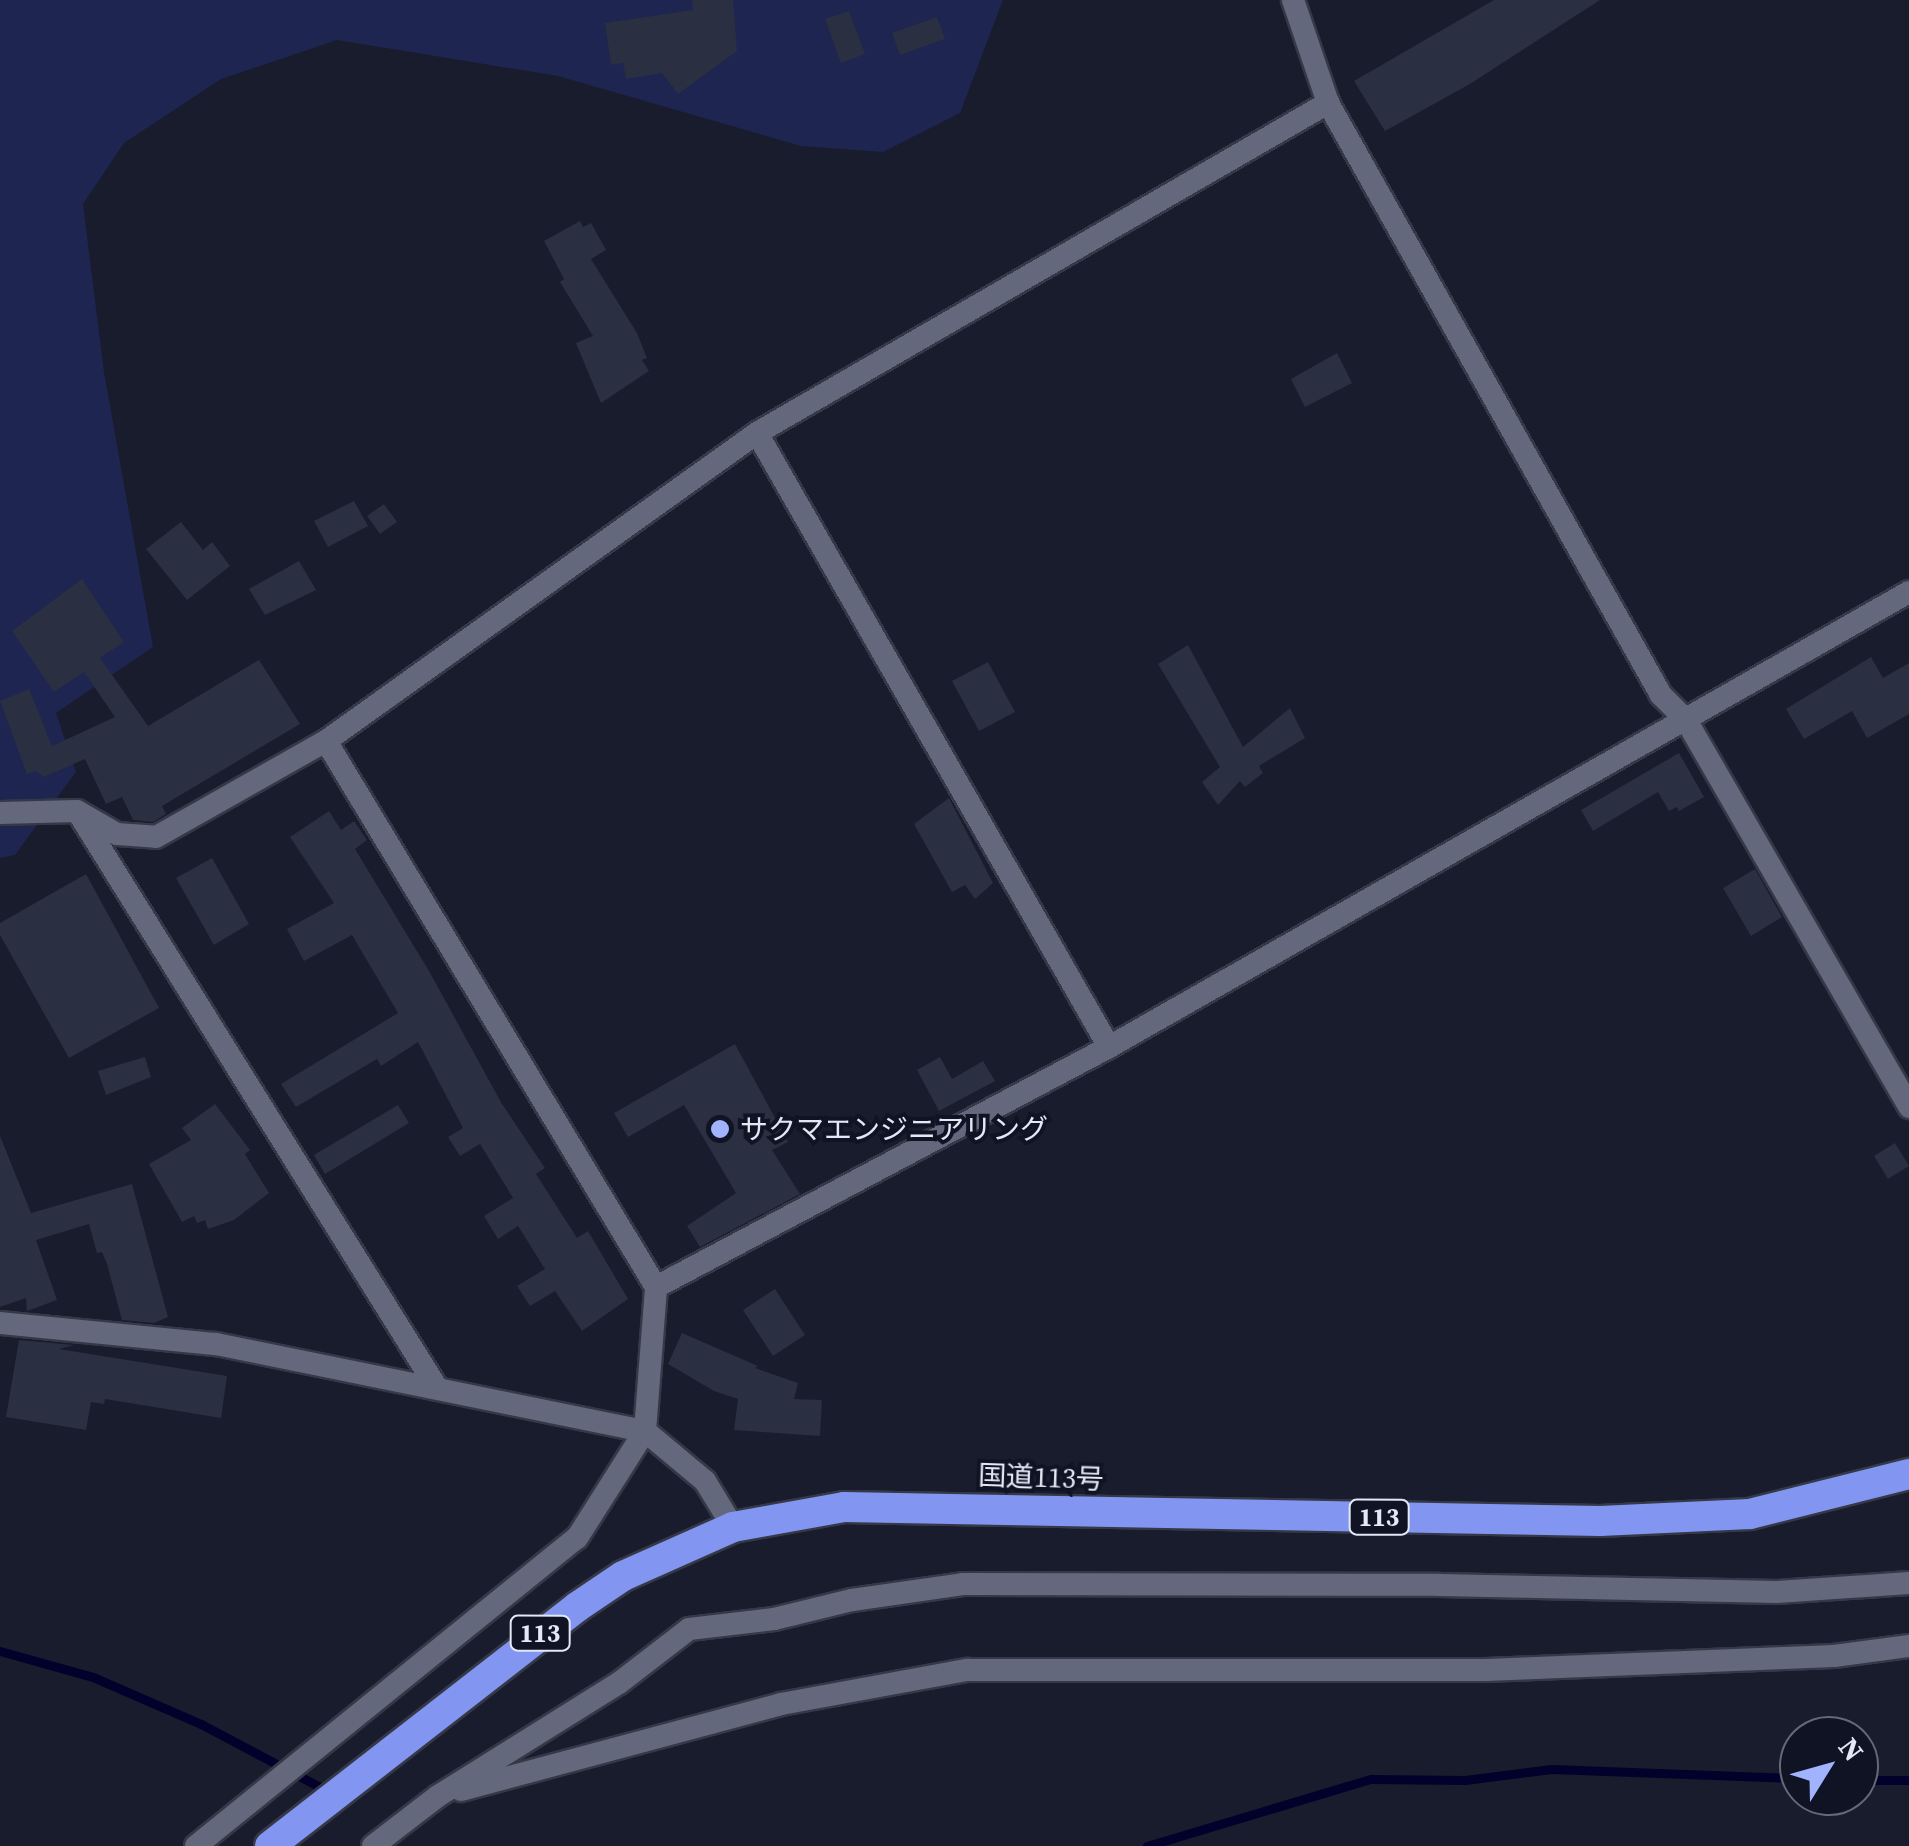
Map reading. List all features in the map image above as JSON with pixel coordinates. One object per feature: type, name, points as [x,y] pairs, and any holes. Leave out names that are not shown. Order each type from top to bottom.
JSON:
[{"type":"highway","name":"国道113号","points":[[270,1846],[577,1606],[623,1576],[733,1528],[844,1507],[882,1506],[1600,1520],[1750,1514],[1909,1474]]},
{"type":"street","points":[[1292,0],[1328,102],[1660,694],[1686,720],[1909,1108]]},
{"type":"street","points":[[0,813],[77,811],[117,834],[156,837],[326,741],[756,433],[1328,102]]},
{"type":"street","points":[[756,433],[1109,1046]]},
{"type":"street","points":[[656,1287],[1109,1046],[1909,592]]},
{"type":"street","points":[[196,1846],[577,1538],[645,1432],[656,1287],[326,741]]},
{"type":"street","points":[[77,811],[437,1388]]},
{"type":"street","points":[[0,1322],[216,1344],[645,1432],[705,1481],[733,1528]]},
{"type":"street","points":[[373,1846],[438,1796],[619,1683],[689,1629],[774,1619],[852,1600],[963,1584],[1438,1584],[1777,1592],[1909,1583]]},
{"type":"street","points":[[438,1796],[780,1704],[967,1670],[1486,1670],[1834,1656],[1909,1646]]},
{"type":"shaded area","points":[[0,0],[1003,0],[960,113],[883,152],[801,146],[558,76],[337,40],[221,79],[124,143],[83,204],[104,372],[153,647],[56,713],[76,772],[15,855],[0,858]]},
{"type":"building","points":[[692,0],[733,0],[737,51],[678,94],[662,73],[626,79],[623,63],[611,65],[605,23],[693,10]]},
{"type":"building","points":[[1494,0],[1600,0],[1470,84],[1385,131],[1354,81]]},
{"type":"building","points":[[849,11],[865,54],[841,63],[825,19]]},
{"type":"building","points":[[937,17],[945,39],[900,55],[892,33]]},
{"type":"building","points":[[580,221],[583,227],[591,223],[606,250],[591,259],[637,333],[647,358],[642,360],[649,371],[601,403],[576,343],[593,336],[560,282],[564,279],[544,241]]},
{"type":"building","points":[[1337,353],[1352,383],[1305,407],[1291,379]]},
{"type":"building","points":[[354,501],[368,526],[328,547],[314,521]]},
{"type":"building","points":[[384,504],[397,522],[380,534],[367,516]]},
{"type":"building","points":[[181,522],[203,550],[212,542],[230,566],[187,600],[146,549]]},
{"type":"building","points":[[299,561],[316,590],[265,615],[249,589]]},
{"type":"building","points":[[82,579],[124,642],[100,658],[148,726],[259,660],[300,724],[162,806],[166,814],[153,822],[133,820],[122,797],[106,804],[85,759],[44,777],[35,771],[27,774],[0,701],[29,689],[52,746],[115,717],[84,672],[54,692],[12,631]]},
{"type":"building","points":[[1188,645],[1243,747],[1290,708],[1305,738],[1259,766],[1263,773],[1245,787],[1240,781],[1218,805],[1202,782],[1220,767],[1158,664]]},
{"type":"building","points":[[1871,657],[1883,678],[1909,663],[1909,714],[1867,738],[1852,711],[1804,739],[1786,709]]},
{"type":"building","points":[[988,662],[1015,712],[979,731],[952,681]]},
{"type":"building","points":[[1679,753],[1704,797],[1679,811],[1677,807],[1669,811],[1658,792],[1593,831],[1581,810]]},
{"type":"building","points":[[949,798],[993,883],[975,899],[965,885],[952,892],[914,824]]},
{"type":"building","points":[[329,811],[341,830],[354,821],[367,840],[355,849],[429,971],[502,1104],[545,1168],[536,1174],[577,1238],[588,1231],[628,1299],[582,1331],[555,1291],[530,1306],[517,1286],[545,1269],[518,1226],[498,1239],[484,1216],[513,1198],[480,1144],[460,1156],[448,1137],[463,1128],[418,1042],[381,1066],[377,1059],[296,1107],[281,1084],[398,1013],[352,935],[304,961],[287,929],[334,903],[290,837]]},
{"type":"building","points":[[212,858],[249,924],[214,945],[176,878]]},
{"type":"building","points":[[1755,869],[1782,917],[1751,936],[1723,888]]},
{"type":"building","points":[[86,874],[159,1008],[69,1058],[0,935],[0,923]]},
{"type":"building","points":[[735,1044],[788,1142],[772,1150],[800,1194],[700,1247],[687,1226],[736,1193],[684,1105],[628,1137],[614,1113]]},
{"type":"building","points":[[145,1057],[151,1077],[106,1095],[98,1071]]},
{"type":"building","points":[[940,1057],[952,1079],[983,1061],[995,1081],[939,1111],[917,1070]]},
{"type":"building","points":[[215,1104],[250,1150],[245,1154],[269,1193],[234,1220],[208,1229],[205,1220],[197,1223],[194,1216],[182,1222],[149,1164],[191,1140],[182,1128]]},
{"type":"building","points":[[398,1105],[409,1123],[325,1174],[314,1155]]},
{"type":"building","points":[[0,1136],[31,1213],[132,1184],[168,1317],[154,1323],[122,1320],[107,1264],[102,1252],[97,1253],[89,1224],[36,1240],[57,1300],[27,1311],[26,1298],[0,1307]]},
{"type":"building","points":[[1895,1143],[1909,1166],[1888,1179],[1874,1156]]},
{"type":"building","points":[[775,1289],[805,1335],[773,1356],[743,1310]]},
{"type":"building","points":[[682,1333],[758,1366],[755,1368],[798,1383],[794,1399],[822,1400],[820,1436],[734,1430],[738,1399],[714,1391],[668,1364]]},
{"type":"building","points":[[19,1340],[74,1345],[59,1349],[227,1376],[221,1418],[105,1399],[104,1404],[91,1402],[86,1430],[6,1417]]},
{"type":"waterway","points":[[0,1651],[93,1677],[201,1724],[320,1787]]},
{"type":"waterway","points":[[1147,1846],[1371,1779],[1465,1780],[1551,1769],[1779,1777]]},
{"type":"waterway","points":[[1879,1780],[1909,1780]]},
{"type":"place","name":"サクマエンジニアリング","points":[[720,1129]]}]
